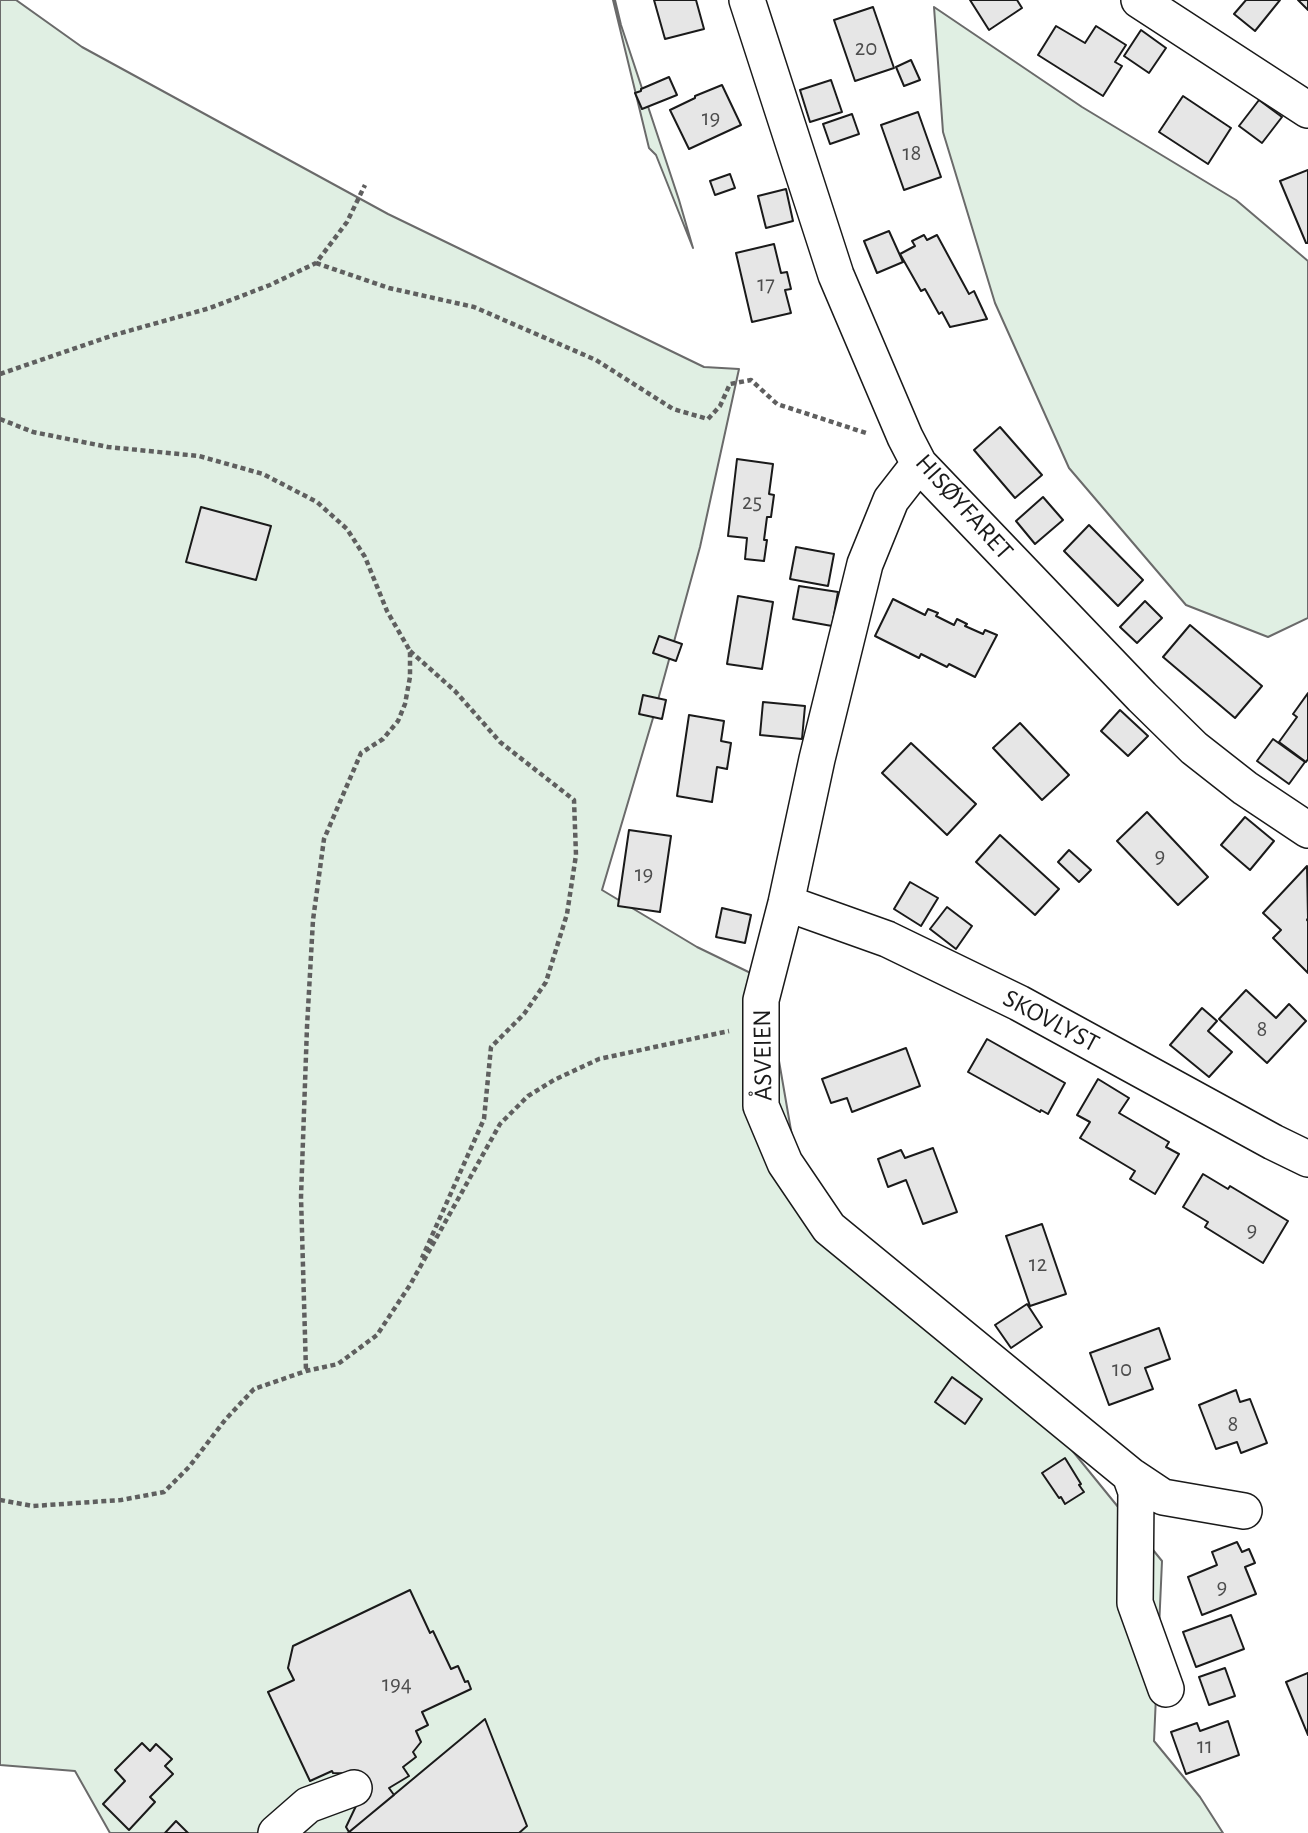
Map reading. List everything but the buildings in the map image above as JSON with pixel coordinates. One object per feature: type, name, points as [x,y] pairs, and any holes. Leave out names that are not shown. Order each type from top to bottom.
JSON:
[{"type":"street","name":"HISØYFARET","points":[[747,0],[836,275],[912,451],[1142,697],[1194,748],[1245,788],[1308,830]]},
{"type":"street","points":[[1139,0],[1308,110]]},
{"type":"street","name":"ÅSVEIEN","points":[[912,451],[865,564],[761,1000],[761,1106],[785,1163],[829,1228],[1130,1475],[1163,1497],[1244,1511]]},
{"type":"street","name":"SKOVLYST","points":[[786,902],[887,939],[1019,1003],[1308,1159]]},
{"type":"street","points":[[1130,1475],[1136,1492],[1135,1603],[1166,1689]]},
{"type":"street","points":[[275,1833],[308,1805],[354,1788]]},
{"type":"path","points":[[0,374],[114,335],[210,308],[270,285],[316,263],[347,222],[365,185]]},
{"type":"path","points":[[316,263],[389,288],[474,307],[596,360],[673,409],[708,419],[720,406],[730,384],[751,380],[777,404],[843,424],[912,451]]},
{"type":"path","points":[[0,419],[33,432],[108,447],[199,456],[262,474],[317,502],[347,529],[365,557],[387,611],[410,652],[455,691],[500,742],[574,800],[576,855],[567,914],[546,982],[524,1014],[491,1047],[484,1119],[410,1285]]},
{"type":"path","points":[[306,1371],[301,1197],[312,933],[324,839],[361,753],[383,739],[398,721],[405,704],[410,677],[410,652]]},
{"type":"path","points":[[0,1500],[33,1506],[121,1500],[164,1492],[190,1467],[225,1420],[254,1389],[306,1371],[338,1364],[377,1335],[410,1285],[500,1124],[527,1096],[599,1059],[761,1024]]},
{"type":"green space","points":[[0,0],[16,0],[82,47],[388,214],[704,367],[739,369],[700,547],[602,890],[697,947],[765,980],[797,1165],[914,1302],[1049,1422],[1162,1561],[1154,1741],[1200,1797],[1223,1833],[110,1833],[75,1771],[0,1765]]},
{"type":"green space","points":[[613,0],[693,248],[656,155],[649,148]]},
{"type":"green space","points":[[934,7],[1082,107],[1236,200],[1308,261],[1308,618],[1268,637],[1186,605],[1069,468],[995,303],[943,132]]}]
